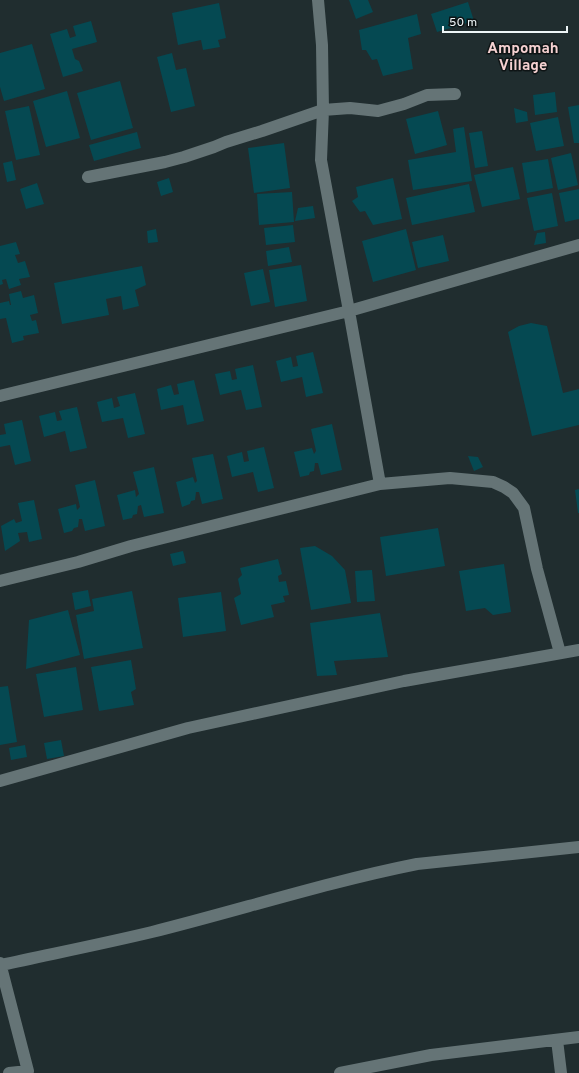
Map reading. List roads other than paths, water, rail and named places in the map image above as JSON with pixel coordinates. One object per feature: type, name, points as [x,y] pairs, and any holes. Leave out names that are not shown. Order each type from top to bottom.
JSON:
[{"type":"street","points":[[318,0],[322,45],[323,110],[321,160],[380,484]]},
{"type":"street","points":[[88,177],[165,162],[323,110],[350,108],[378,111],[404,104],[427,95],[455,94]]},
{"type":"street","points":[[0,396],[349,311],[579,245]]},
{"type":"street","points":[[0,581],[78,562],[131,546],[380,484],[450,478],[493,482],[513,493],[524,508],[537,569],[560,653]]},
{"type":"street","points":[[0,781],[188,728],[404,681],[579,650]]},
{"type":"street","points":[[9,1073],[30,1072],[0,964],[152,932],[286,896],[416,864],[579,847]]},
{"type":"street","points":[[340,1073],[431,1055],[579,1037]]},
{"type":"street","points":[[556,1040],[561,1073]]},
{"type":"district","name":"Ampomah Village","points":[[523,58]]}]
